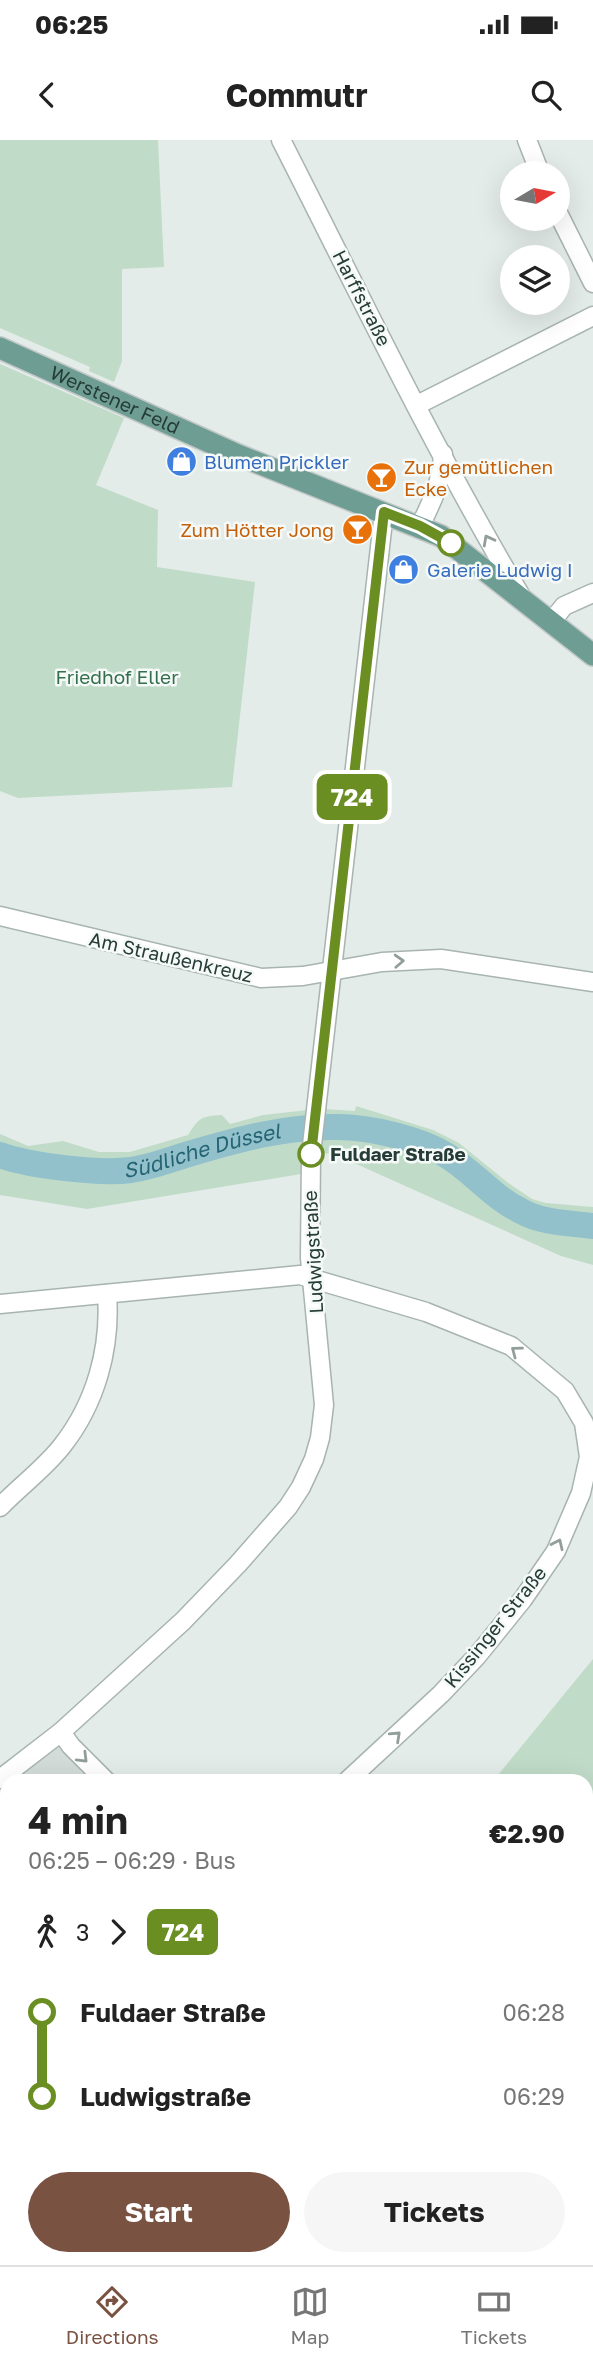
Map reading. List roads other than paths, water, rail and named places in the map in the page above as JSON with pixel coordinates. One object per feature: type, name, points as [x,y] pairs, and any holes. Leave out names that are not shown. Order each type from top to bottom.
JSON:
[{"type":"main road","name":"Werstener Feld","points":[[0,348],[238,455],[441,536],[593,655]]},
{"type":"street","name":"Harffstraße","points":[[281,140],[417,405],[522,599]]},
{"type":"street","points":[[527,140],[535,161]]},
{"type":"street","points":[[567,231],[593,283]]},
{"type":"street","points":[[417,405],[593,316]]},
{"type":"street","points":[[420,526],[435,497],[441,478],[443,454]]},
{"type":"street","name":"Ludwigstraße","points":[[7,1774],[61,1732],[189,1614],[288,1507],[314,1459],[324,1405],[311,1277],[309,1213],[312,1145],[384,512]]},
{"type":"street","points":[[551,622],[564,606],[593,593]]},
{"type":"street","name":"Am Straußenkreuz","points":[[0,916],[261,978],[303,976],[382,962],[442,959],[593,982]]},
{"type":"street","points":[[0,1304],[291,1275],[311,1277]]},
{"type":"street","name":"Kissinger Straße","points":[[311,1277],[450,1320],[511,1346],[565,1391],[584,1423],[589,1457],[581,1493],[556,1551],[523,1599],[477,1656],[441,1694],[355,1774]]},
{"type":"street","points":[[0,1507],[62,1447],[90,1401],[107,1341],[107,1294]]},
{"type":"street","points":[[61,1732],[99,1774]]},
{"type":"waterway","name":"Südliche Düssel","points":[[0,1155],[29,1163],[65,1168],[117,1171],[154,1165],[264,1134],[318,1127],[365,1129],[395,1135],[438,1151],[458,1163],[511,1206],[529,1215],[556,1222],[593,1226]]},
{"type":"place","name":"Blumen Prickler","points":[[181,462]]},
{"type":"place","name":"Zur gemütlichen Ecke","points":[[381,478]]},
{"type":"place","name":"Zum Hötter Jong","points":[[357,530]]},
{"type":"place","name":"Galerie Ludwig I","points":[[404,570]]},
{"type":"place","name":"Fuldaer Straße","points":[[311,1154]]},
{"type":"park label","name":"Friedhof Eller","points":[[117,677]]}]
